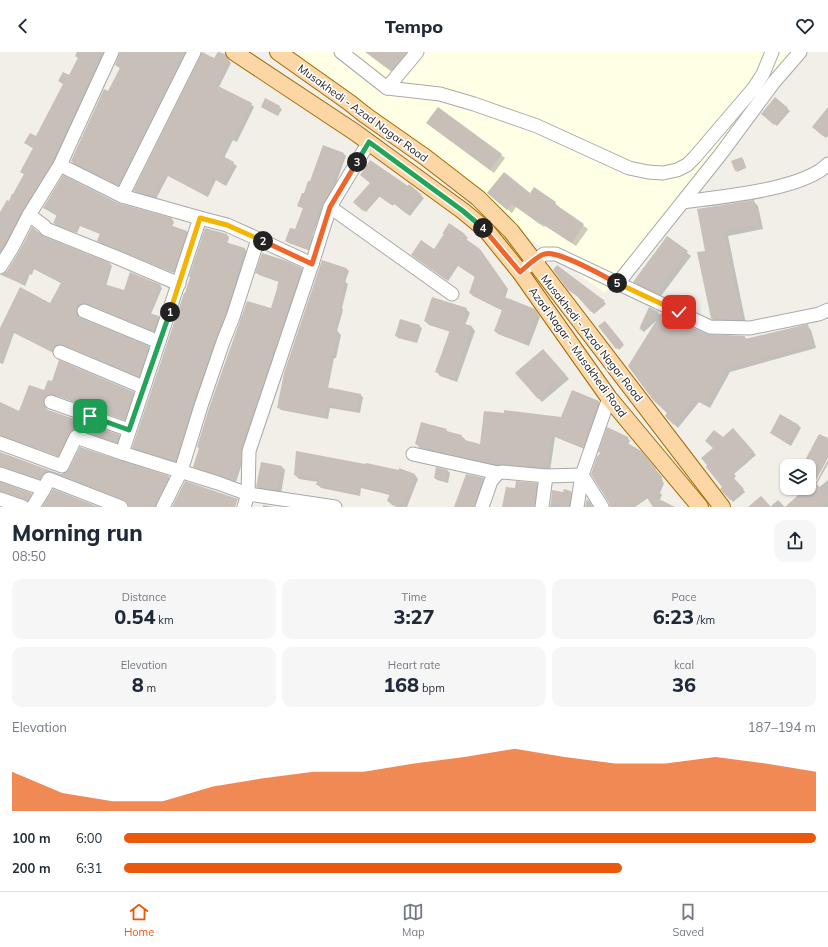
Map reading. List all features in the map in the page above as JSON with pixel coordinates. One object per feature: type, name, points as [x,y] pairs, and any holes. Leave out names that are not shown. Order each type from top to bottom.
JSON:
[{"type":"main road","name":"Azad Nagar - Musakhedi Road","points":[[234,52],[369,142],[463,211],[486,230],[520,272],[609,398],[700,507]]},
{"type":"main road","name":"Musakhedi - Azad Nagar Road","points":[[278,52],[425,157],[478,198],[510,231],[722,507]]},
{"type":"street","points":[[0,267],[12,248],[29,215],[60,165],[112,52]]},
{"type":"street","points":[[122,196],[194,52]]},
{"type":"street","points":[[341,52],[387,88],[440,94],[474,104],[537,126],[629,168],[663,173],[677,170],[687,165],[695,157],[754,88],[763,74],[772,52]]},
{"type":"street","points":[[387,88],[417,52]]},
{"type":"street","points":[[618,283],[720,155],[774,82],[800,52]]},
{"type":"street","points":[[356,133],[365,115]]},
{"type":"street","points":[[244,507],[248,494],[249,451],[330,207],[369,142]]},
{"type":"street","points":[[683,202],[742,194],[795,182],[823,169],[828,164]]},
{"type":"street","points":[[60,165],[122,196],[227,225],[312,264]]},
{"type":"street","points":[[330,207],[452,294]]},
{"type":"street","points":[[29,215],[44,226],[46,230],[179,284]]},
{"type":"street","points":[[122,453],[200,218]]},
{"type":"street","points":[[163,507],[181,471],[201,406],[233,317],[258,239]]},
{"type":"street","points":[[520,272],[544,254],[556,254],[710,327],[750,328],[819,314],[828,310]]},
{"type":"street","points":[[84,310],[159,342]]},
{"type":"street","points":[[60,352],[143,387]]},
{"type":"street","points":[[577,507],[582,475],[609,398]]},
{"type":"street","points":[[51,402],[129,430]]},
{"type":"street","points":[[0,442],[62,466],[76,437],[248,494],[312,506],[335,507]]},
{"type":"street","points":[[413,454],[498,473],[502,472],[546,476],[582,475]]},
{"type":"street","points":[[482,507],[491,481],[498,473]]},
{"type":"street","points":[[0,474],[44,489]]},
{"type":"street","points":[[582,475],[602,507]]},
{"type":"street","points":[[542,507],[546,476]]},
{"type":"street","points":[[34,507],[49,479],[121,507]]},
{"type":"street","points":[[0,499],[23,507]]},
{"type":"shaded area","points":[[269,52],[791,52],[605,293]]},
{"type":"building","points":[[81,52],[103,52],[53,161],[22,211],[0,252],[0,212],[7,200],[9,201],[24,174],[20,172],[33,148],[24,143],[30,133],[36,136],[63,84],[58,81],[63,72],[69,75]]},
{"type":"building","points":[[120,52],[185,52],[118,185],[71,161],[104,89],[108,91],[120,68],[115,65]]},
{"type":"building","points":[[202,52],[214,58],[218,52],[225,54],[229,60],[216,85],[252,103],[234,140],[230,138],[221,155],[234,162],[223,184],[213,178],[205,195],[166,174],[153,196],[133,191]]},
{"type":"building","points":[[366,52],[407,52],[391,71]]},
{"type":"building","points":[[775,97],[788,108],[774,125],[761,114]]},
{"type":"building","points":[[265,98],[280,106],[276,115],[261,107]]},
{"type":"building","points":[[438,107],[502,154],[490,170],[426,123]]},
{"type":"building","points":[[828,107],[828,131],[823,136],[812,127]]},
{"type":"building","points":[[323,145],[344,153],[330,192],[323,203],[310,235],[313,236],[308,250],[285,241],[290,228],[295,229],[303,208],[297,206],[308,181],[310,181]]},
{"type":"building","points":[[742,157],[746,167],[735,171],[731,161]]},
{"type":"building","points":[[370,160],[408,186],[409,184],[422,195],[407,214],[392,202],[390,204],[377,195],[363,211],[353,202],[370,183],[360,175]]},
{"type":"building","points":[[504,172],[530,193],[534,187],[584,224],[572,243],[541,223],[540,224],[512,204],[507,210],[487,193]]},
{"type":"building","points":[[63,175],[118,203],[172,218],[170,225],[187,231],[174,272],[97,241],[100,233],[77,225],[74,232],[53,223],[57,215],[43,208]]},
{"type":"building","points":[[754,200],[759,224],[724,231],[742,320],[712,319],[697,252],[705,251],[697,209]]},
{"type":"building","points":[[449,223],[465,234],[463,237],[480,249],[505,285],[502,296],[535,309],[538,314],[526,343],[494,331],[502,310],[469,293],[475,276],[455,264],[445,279],[411,255],[421,240],[434,249]]},
{"type":"building","points":[[32,227],[43,236],[110,263],[104,284],[124,290],[130,272],[161,285],[149,313],[159,316],[154,331],[87,304],[79,304],[77,308],[77,316],[149,346],[139,377],[63,345],[56,345],[52,352],[12,331],[0,362],[0,328],[20,287],[50,303],[61,283],[32,268],[23,284],[1,275],[7,271]]},
{"type":"building","points":[[205,228],[227,234],[225,242],[245,248],[225,314],[193,403],[176,461],[132,448],[185,293]]},
{"type":"building","points":[[667,236],[688,251],[657,293],[633,282]]},
{"type":"building","points":[[262,253],[287,261],[302,268],[241,448],[241,460],[233,480],[193,467],[199,448],[197,447],[209,408],[247,301],[271,308],[279,281],[255,273]]},
{"type":"building","points":[[322,260],[346,268],[342,280],[346,281],[334,330],[338,331],[326,387],[361,394],[357,411],[327,405],[325,417],[277,408],[284,373]]},
{"type":"building","points":[[557,265],[605,301],[591,312],[577,296],[568,290],[553,270]]},
{"type":"building","points":[[432,297],[467,308],[462,323],[472,326],[454,379],[435,372],[450,330],[424,321]]},
{"type":"building","points":[[649,307],[659,312],[639,329]]},
{"type":"building","points":[[661,313],[707,334],[745,336],[745,339],[808,324],[813,345],[726,368],[706,405],[695,399],[674,425],[665,416],[667,413],[653,400],[628,366]]},
{"type":"building","points":[[400,319],[420,325],[415,341],[395,336]]},
{"type":"building","points":[[605,321],[623,343],[616,349],[598,326]]},
{"type":"building","points":[[543,349],[566,375],[538,399],[515,373]]},
{"type":"building","points":[[59,360],[134,392],[125,420],[54,394],[46,396],[43,400],[45,407],[48,410],[120,435],[117,443],[79,429],[74,429],[69,434],[58,456],[0,435],[0,402],[19,411],[29,385],[44,390],[48,380],[52,381]]},
{"type":"building","points":[[572,390],[599,401],[583,447],[552,434],[546,468],[503,464],[498,465],[440,452],[415,444],[421,422],[447,429],[446,431],[462,435],[461,439],[480,444],[484,411],[504,413],[504,410],[561,417]]},
{"type":"building","points":[[780,414],[799,425],[788,444],[770,433]]},
{"type":"building","points":[[607,427],[628,437],[626,442],[641,451],[656,469],[655,470],[660,474],[659,477],[663,480],[658,490],[660,491],[657,498],[675,507],[653,507],[646,496],[630,507],[610,507],[591,474],[597,456],[601,453],[598,452]]},
{"type":"building","points":[[733,428],[754,452],[733,471],[734,474],[732,476],[744,489],[730,500],[720,489],[722,487],[706,467],[707,465],[701,458],[713,448],[705,441],[714,430],[723,437]]},
{"type":"building","points":[[819,434],[828,438],[828,458],[816,480],[816,459],[806,459]]},
{"type":"building","points":[[80,447],[169,476],[155,507],[129,507],[127,502],[124,500],[52,472],[45,472],[40,479],[0,466],[0,452],[59,474],[63,474],[69,469]]},
{"type":"building","points":[[296,451],[399,470],[399,468],[415,474],[401,507],[387,501],[390,493],[358,485],[356,493],[316,485],[318,479],[294,475]]},
{"type":"building","points":[[261,462],[282,466],[277,490],[256,487]]},
{"type":"building","points":[[436,467],[448,470],[445,481],[434,478]]},
{"type":"building","points":[[466,474],[484,478],[474,507],[454,507]]},
{"type":"building","points":[[185,481],[238,499],[235,507],[172,507]]},
{"type":"building","points":[[516,481],[537,483],[534,507],[502,507],[506,487],[515,488]]},
{"type":"building","points":[[0,482],[32,493],[28,501],[0,491]]},
{"type":"building","points":[[816,483],[828,496],[828,502],[822,507],[785,507],[798,495],[816,495]]},
{"type":"building","points":[[53,489],[99,507],[42,507]]},
{"type":"building","points":[[564,489],[571,491],[569,507],[561,507],[561,505],[551,503],[552,490],[563,492]]},
{"type":"building","points":[[761,496],[771,507],[748,507]]},
{"type":"route","points":[[90,416],[129,430],[200,218],[227,225],[312,264],[330,207],[369,142],[463,211],[486,230],[520,272],[544,254],[556,254],[679,312]]}]
